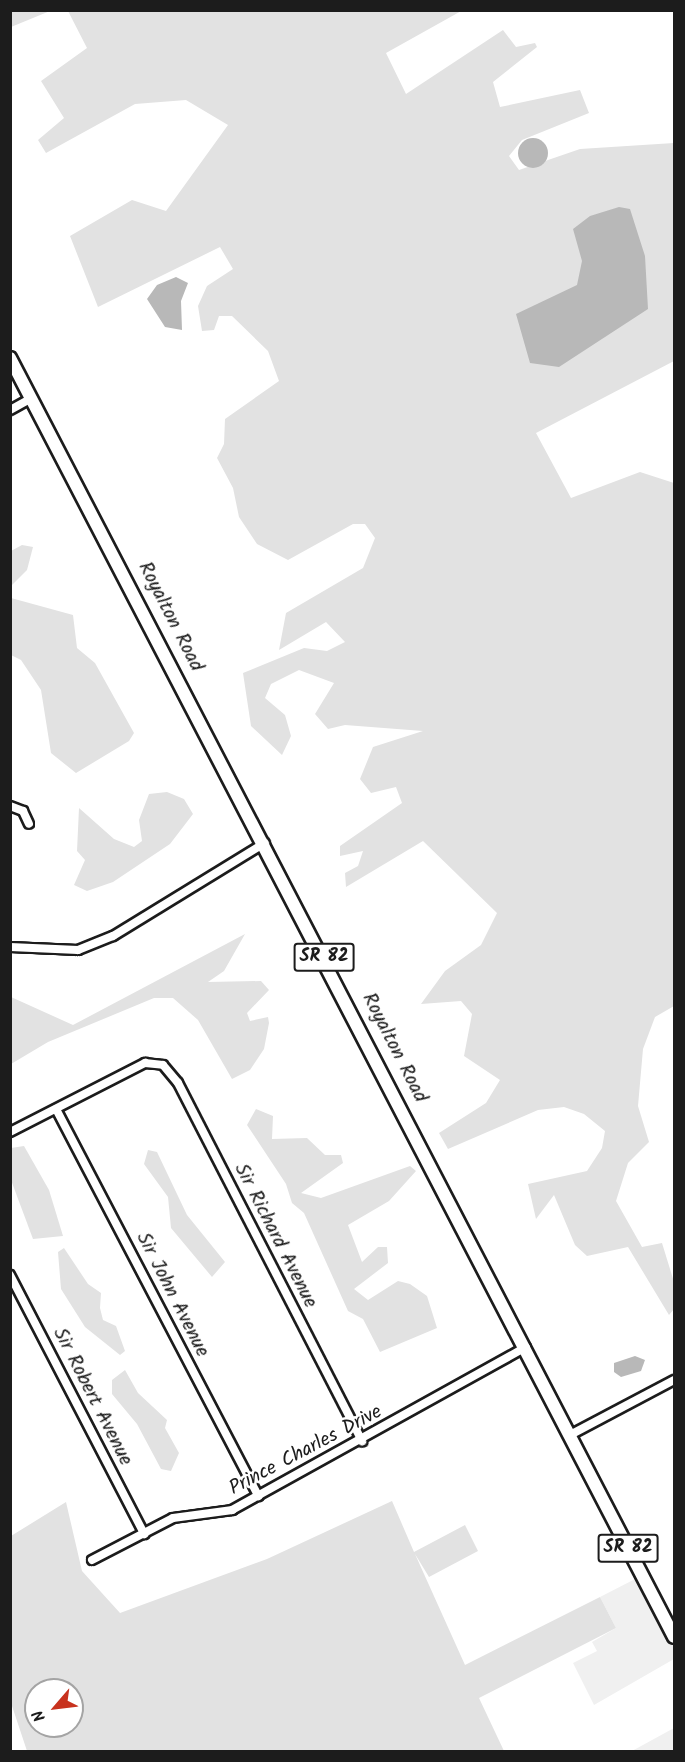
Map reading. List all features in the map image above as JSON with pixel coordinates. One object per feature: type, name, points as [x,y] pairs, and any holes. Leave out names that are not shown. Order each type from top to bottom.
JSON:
[{"type":"main road","name":"SR 82","points":[[10,358],[32,398]]},
{"type":"main road","name":"Royalton Road","points":[[32,398],[265,843],[675,1637]]},
{"type":"street","points":[[10,410],[32,398]]},
{"type":"street","points":[[10,806],[23,811],[29,824]]},
{"type":"street","points":[[10,947],[44,952],[87,946],[136,924],[265,843]]},
{"type":"street","name":"Sir Richard Avenue","points":[[56,1109],[145,1063],[163,1065],[178,1083],[362,1441]]},
{"type":"street","points":[[10,1132],[56,1109]]},
{"type":"street","name":"Sir John Avenue","points":[[56,1109],[258,1496]]},
{"type":"street","name":"Sir Robert Avenue","points":[[10,1275],[144,1534]]},
{"type":"street","name":"Prince Charles Drive","points":[[92,1560],[174,1518],[232,1510],[362,1441],[526,1347]]},
{"type":"street","points":[[570,1435],[675,1380]]},
{"type":"shaded area","points":[[11,10],[50,10],[50,11],[11,27]]},
{"type":"shaded area","points":[[463,10],[386,53],[406,94],[503,30],[516,47],[535,43],[537,47],[493,82],[500,107],[580,90],[589,113],[522,140],[509,156],[519,170],[580,149],[674,143],[674,361],[536,433],[571,498],[640,472],[674,483],[674,1006],[655,1017],[643,1049],[638,1106],[649,1142],[628,1163],[616,1201],[642,1247],[662,1243],[674,1282],[674,1309],[669,1315],[628,1247],[587,1256],[575,1245],[554,1195],[536,1219],[528,1184],[587,1171],[602,1148],[605,1131],[584,1114],[564,1107],[538,1110],[448,1149],[439,1133],[486,1103],[500,1080],[464,1056],[472,1014],[461,1001],[421,1004],[445,971],[481,945],[497,913],[423,841],[346,887],[345,873],[358,866],[363,851],[340,856],[340,846],[402,803],[396,787],[371,793],[360,779],[373,747],[423,731],[345,725],[328,729],[315,714],[334,683],[299,670],[271,684],[265,698],[285,715],[291,736],[282,755],[251,726],[243,673],[304,648],[327,651],[345,642],[326,622],[279,650],[286,613],[363,568],[375,538],[365,524],[353,524],[288,560],[257,544],[239,517],[233,488],[217,458],[224,444],[225,419],[279,381],[268,351],[232,316],[219,316],[214,330],[202,331],[198,306],[207,286],[233,269],[220,247],[98,307],[70,236],[132,200],[166,211],[228,125],[186,100],[135,104],[46,153],[38,140],[64,118],[41,81],[87,48],[68,11]]},
{"type":"shaded area","points":[[533,138],[544,142],[548,153],[544,164],[533,168],[522,164],[518,153],[522,142]]},
{"type":"shaded area","points":[[619,207],[630,209],[645,256],[648,309],[559,367],[530,363],[516,314],[577,285],[582,261],[573,229],[590,216]]},
{"type":"shaded area","points":[[176,277],[188,283],[181,301],[182,330],[165,327],[147,299],[157,285]]},
{"type":"shaded area","points":[[22,545],[33,547],[27,570],[11,586],[11,551]]},
{"type":"shaded area","points":[[11,598],[73,615],[77,648],[95,663],[134,733],[129,741],[76,773],[51,753],[41,690],[21,660],[11,655]]},
{"type":"shaded area","points":[[167,792],[184,799],[193,814],[170,844],[113,882],[87,891],[74,885],[85,860],[77,851],[79,808],[114,839],[134,847],[142,841],[139,820],[149,794]]},
{"type":"shaded area","points":[[245,934],[224,971],[208,982],[261,981],[269,990],[247,1013],[250,1021],[268,1017],[269,1023],[264,1049],[250,1070],[232,1079],[198,1020],[173,998],[154,998],[48,1042],[11,1064],[11,997],[73,1025]]},
{"type":"shaded area","points":[[256,1109],[273,1116],[272,1139],[307,1138],[325,1155],[341,1155],[343,1163],[301,1193],[321,1198],[410,1166],[416,1171],[389,1201],[348,1225],[362,1262],[378,1247],[387,1247],[388,1263],[354,1289],[368,1300],[398,1281],[410,1284],[427,1296],[437,1328],[380,1352],[363,1319],[348,1311],[304,1213],[292,1203],[286,1184],[247,1125]]},
{"type":"shaded area","points":[[24,1146],[49,1190],[63,1236],[33,1239],[11,1180],[11,1148]]},
{"type":"shaded area","points":[[148,1150],[157,1152],[187,1215],[225,1262],[212,1277],[171,1228],[168,1197],[144,1164]]},
{"type":"shaded area","points":[[64,1248],[88,1284],[101,1293],[100,1308],[103,1320],[116,1326],[125,1351],[120,1355],[85,1327],[61,1289],[58,1252]]},
{"type":"shaded area","points":[[635,1356],[645,1360],[641,1371],[621,1377],[614,1372],[614,1363]]},
{"type":"shaded area","points":[[125,1370],[138,1393],[167,1420],[165,1428],[179,1453],[171,1471],[161,1469],[137,1424],[112,1394],[112,1380]]},
{"type":"shaded area","points":[[392,1501],[414,1552],[465,1525],[478,1551],[429,1577],[415,1554],[465,1665],[600,1597],[616,1628],[479,1698],[504,1751],[27,1751],[11,1703],[11,1536],[66,1502],[82,1571],[120,1613],[267,1559]]},
{"type":"shaded area","points":[[639,1577],[674,1643],[674,1659],[594,1705],[573,1663],[597,1651],[592,1642],[616,1628],[600,1597]]},
{"type":"shaded area","points":[[674,1728],[674,1751],[632,1751]]}]
